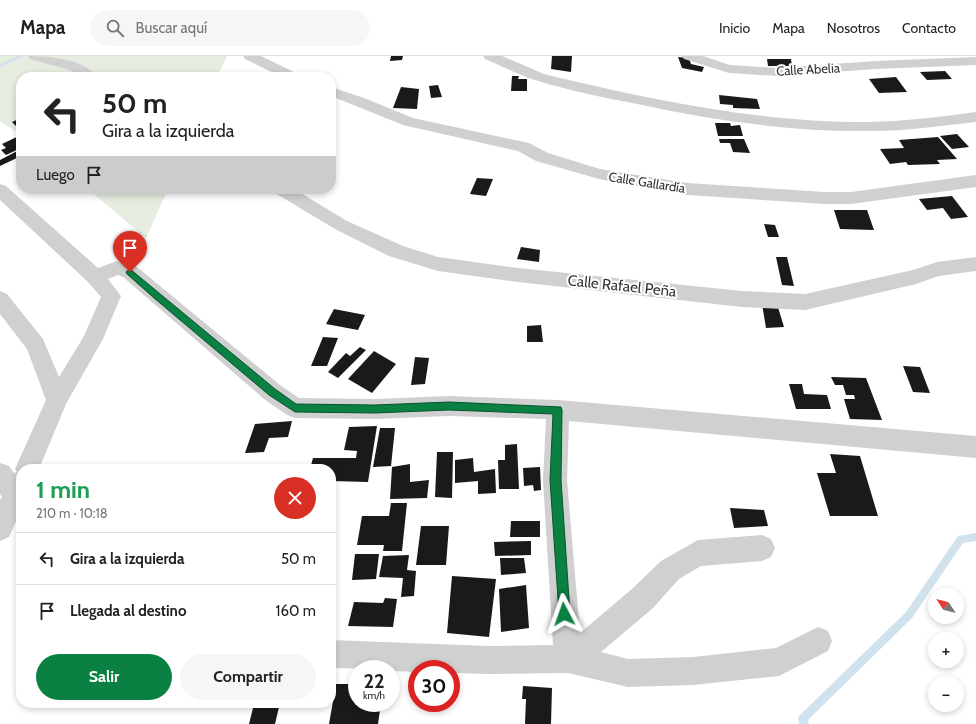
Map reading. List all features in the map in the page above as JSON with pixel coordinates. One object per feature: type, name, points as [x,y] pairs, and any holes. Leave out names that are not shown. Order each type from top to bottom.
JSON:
[{"type":"street","points":[[35,56],[74,68],[82,72]]},
{"type":"street","points":[[250,56],[283,72]]},
{"type":"street","points":[[490,56],[558,82],[704,114],[821,126],[888,126],[944,123],[976,117]]},
{"type":"street","name":"Calle Abelia","points":[[689,56],[729,69],[777,72],[875,65],[976,61]]},
{"type":"street","name":"Calle Gallardía","points":[[336,93],[408,122],[523,147],[542,157],[599,174],[687,189],[825,198],[851,198],[976,181]]},
{"type":"street","points":[[0,190],[95,277],[111,296],[93,339],[57,400],[29,464]]},
{"type":"street","name":"Calle Rafael Peña","points":[[289,194],[341,225],[396,251],[438,264],[518,275],[742,299],[805,302],[916,277],[937,269],[976,264]]},
{"type":"street","points":[[95,277],[117,268],[130,272],[156,296],[272,392],[295,408],[375,409],[449,406],[558,410],[976,447]]},
{"type":"street","points":[[0,299],[36,345],[57,400]]},
{"type":"street","points":[[558,410],[556,480],[568,659]]},
{"type":"street","points":[[944,444],[976,430]]},
{"type":"street","points":[[0,474],[16,492]]},
{"type":"street","points":[[0,528],[16,500]]},
{"type":"street","points":[[568,659],[588,645],[643,598],[670,570],[698,553],[762,548]]},
{"type":"street","points":[[336,654],[488,660],[568,659],[628,672],[693,671],[779,662],[818,641]]},
{"type":"shaded area","points":[[0,56],[227,56],[219,72],[16,72],[16,132],[0,121]]},
{"type":"shaded area","points":[[94,194],[166,194],[146,238]]},
{"type":"building","points":[[391,56],[403,56],[402,60],[390,61]]},
{"type":"building","points":[[552,56],[572,56],[571,72],[551,69]]},
{"type":"building","points":[[678,57],[689,58],[691,64],[704,67],[702,72],[682,68]]},
{"type":"building","points":[[767,59],[791,59],[792,66],[768,66]]},
{"type":"building","points":[[945,71],[952,79],[927,80],[920,72]]},
{"type":"building","points":[[512,76],[519,76],[518,79],[527,79],[527,91],[511,91]]},
{"type":"building","points":[[896,77],[907,92],[879,93],[869,79]]},
{"type":"building","points":[[438,85],[442,97],[431,98],[429,86]]},
{"type":"building","points":[[401,87],[419,89],[417,109],[393,108]]},
{"type":"building","points":[[719,95],[757,99],[760,109],[733,108],[733,105],[720,104]]},
{"type":"building","points":[[16,120],[16,126],[12,122]]},
{"type":"building","points":[[715,123],[730,123],[731,126],[740,125],[743,136],[718,136]]},
{"type":"building","points":[[957,134],[969,147],[952,149],[940,136]]},
{"type":"building","points":[[16,137],[16,150],[6,155],[1,150],[6,148],[2,144]]},
{"type":"building","points":[[938,137],[957,159],[937,160],[940,164],[908,165],[906,162],[890,164],[880,149],[904,148],[899,140]]},
{"type":"building","points":[[719,139],[744,139],[750,153],[733,152],[730,143],[720,143]]},
{"type":"building","points":[[16,152],[16,158],[0,166],[0,160]]},
{"type":"building","points":[[477,178],[493,179],[486,196],[470,194]]},
{"type":"building","points":[[952,196],[968,217],[951,219],[943,208],[927,210],[919,199]]},
{"type":"building","points":[[834,210],[867,210],[874,230],[840,229]]},
{"type":"building","points":[[764,224],[775,225],[779,237],[768,237]]},
{"type":"building","points":[[521,247],[540,250],[539,262],[517,259]]},
{"type":"building","points":[[776,257],[787,257],[794,286],[782,285]]},
{"type":"building","points":[[762,304],[777,304],[784,327],[766,328]]},
{"type":"building","points":[[334,309],[365,315],[358,330],[326,324]]},
{"type":"building","points":[[541,325],[543,342],[527,342],[527,326]]},
{"type":"building","points":[[323,337],[338,338],[327,366],[311,366]]},
{"type":"building","points":[[360,347],[366,350],[338,378],[328,372],[346,353],[350,356]]},
{"type":"building","points":[[374,351],[396,364],[372,393],[348,379]]},
{"type":"building","points":[[415,357],[429,358],[425,384],[411,385]]},
{"type":"building","points":[[903,366],[920,367],[930,393],[913,392]]},
{"type":"building","points":[[831,377],[866,378],[882,420],[850,419],[844,399],[855,399],[854,395],[846,395],[843,385],[835,385]]},
{"type":"building","points":[[789,384],[802,384],[804,394],[827,395],[831,409],[796,409]]},
{"type":"building","points":[[292,421],[288,437],[269,438],[264,452],[245,453],[255,424]]},
{"type":"building","points":[[377,426],[368,482],[336,481],[336,464],[311,464],[313,458],[356,458],[357,451],[344,450],[349,427]]},
{"type":"building","points":[[380,428],[395,428],[391,466],[373,467]]},
{"type":"building","points":[[517,444],[519,489],[499,489],[498,460],[505,460],[505,445]]},
{"type":"building","points":[[437,452],[453,452],[452,498],[435,497]]},
{"type":"building","points":[[830,454],[860,456],[878,516],[830,516],[817,473],[836,473]]},
{"type":"building","points":[[473,458],[474,472],[495,469],[496,493],[478,494],[478,481],[455,483],[455,460]]},
{"type":"building","points":[[410,464],[410,482],[429,480],[427,498],[390,499],[392,467]]},
{"type":"building","points":[[540,467],[541,490],[534,491],[533,485],[524,486],[523,468]]},
{"type":"building","points":[[391,503],[407,503],[402,551],[383,551],[384,545],[357,545],[362,516],[389,516]]},
{"type":"building","points":[[730,508],[764,510],[768,526],[734,528]]},
{"type":"building","points":[[511,521],[540,521],[540,537],[510,537]]},
{"type":"building","points":[[421,526],[449,526],[446,565],[416,565]]},
{"type":"building","points":[[531,541],[531,555],[495,556],[494,542]]},
{"type":"building","points":[[355,554],[379,554],[376,579],[352,580]]},
{"type":"building","points":[[409,555],[407,570],[416,571],[414,596],[401,597],[403,578],[379,577],[383,556]]},
{"type":"building","points":[[500,558],[524,558],[526,573],[501,575]]},
{"type":"building","points":[[452,576],[496,579],[489,637],[447,633]]},
{"type":"building","points":[[526,585],[529,628],[501,632],[499,589]]},
{"type":"building","points":[[385,598],[397,599],[393,627],[348,626],[354,602],[383,603]]},
{"type":"building","points":[[336,684],[348,684],[348,712],[380,712],[378,724],[329,724],[332,708],[336,708]]},
{"type":"building","points":[[523,686],[552,688],[551,724],[525,724],[526,699],[522,699]]},
{"type":"building","points":[[253,708],[279,708],[275,724],[249,724]]},
{"type":"waterway","points":[[0,66],[22,56]]},
{"type":"waterway","points":[[804,724],[803,718],[909,615],[961,539],[976,537]]},
{"type":"route","points":[[130,272],[156,296],[272,392],[295,408],[375,409],[449,406],[558,410],[556,480],[564,614]]}]
